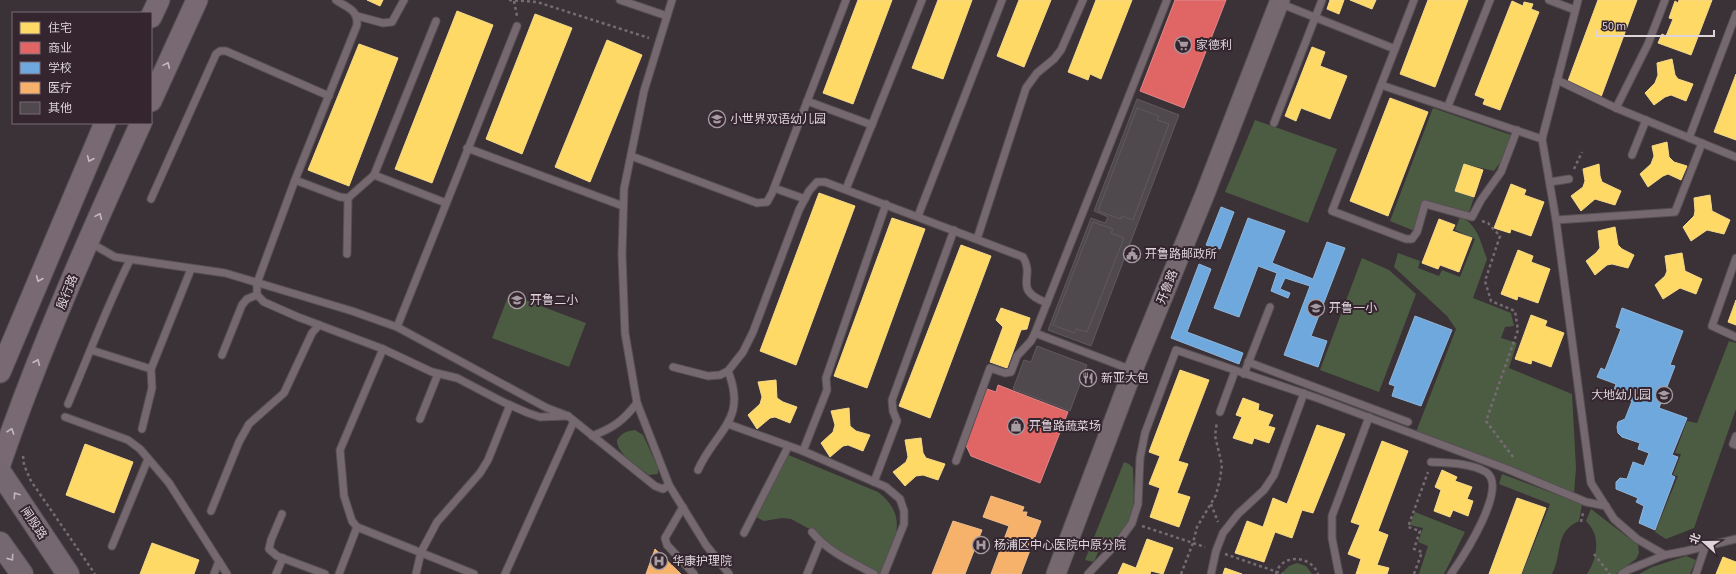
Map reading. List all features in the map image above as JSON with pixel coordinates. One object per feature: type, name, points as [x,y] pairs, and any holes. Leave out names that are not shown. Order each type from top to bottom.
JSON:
[{"type":"main road","points":[[152,15],[159,0]]},
{"type":"main road","points":[[152,99],[197,0]]},
{"type":"main road","points":[[0,372],[106,124]]},
{"type":"main road","name":"殷行路","points":[[0,464],[23,398],[87,241],[141,124]]},
{"type":"main road","name":"闸殷路","points":[[0,472],[68,574]]},
{"type":"main road","points":[[0,543],[22,574]]},
{"type":"street","name":"开鲁路","points":[[1056,574],[1133,370],[1202,201],[1280,2]]},
{"type":"lane","points":[[336,0],[354,11],[357,16],[357,25],[295,180],[257,283],[257,295],[264,302],[383,349],[438,374],[457,378],[510,405],[540,417],[568,416]]},
{"type":"lane","points":[[357,16],[383,23],[392,22],[404,0]]},
{"type":"lane","points":[[620,0],[667,16]]},
{"type":"lane","points":[[672,0],[644,91],[624,189],[622,254],[625,333],[637,403],[669,485],[706,545],[729,574]]},
{"type":"lane","points":[[631,156],[757,203],[767,202],[774,188],[846,0]]},
{"type":"lane","points":[[846,189],[922,0]]},
{"type":"lane","points":[[918,216],[1002,0]]},
{"type":"lane","points":[[977,239],[1026,88],[1037,73],[1054,59],[1060,50],[1083,0]]},
{"type":"lane","points":[[956,461],[990,368],[1005,373],[1011,372],[1017,356],[1031,341],[1035,333],[1167,0]]},
{"type":"lane","points":[[1274,122],[1322,0]]},
{"type":"lane","points":[[1414,0],[1382,86],[1332,211],[1406,240],[1412,238],[1417,232],[1425,204],[1472,217],[1481,200],[1502,172],[1517,130]]},
{"type":"lane","points":[[1448,106],[1490,0]]},
{"type":"lane","points":[[1549,0],[1575,10]]},
{"type":"lane","points":[[1578,0],[1542,139],[1556,220],[1591,484],[1614,519],[1637,539],[1665,555]]},
{"type":"lane","points":[[1616,108],[1648,44],[1665,0]]},
{"type":"lane","points":[[1280,2],[1395,49]]},
{"type":"lane","points":[[1689,138],[1736,14]]},
{"type":"lane","points":[[347,254],[348,198],[374,175],[436,21]]},
{"type":"lane","points":[[397,327],[467,148],[517,26]]},
{"type":"lane","points":[[151,199],[216,54],[220,51],[226,51],[329,96]]},
{"type":"lane","points":[[1557,80],[1616,108],[1736,157]]},
{"type":"lane","points":[[1382,86],[1448,106],[1542,139]]},
{"type":"lane","points":[[808,101],[872,125]]},
{"type":"lane","points":[[1632,154],[1646,120]]},
{"type":"lane","points":[[1556,220],[1675,212],[1702,143]]},
{"type":"lane","points":[[467,148],[624,206]]},
{"type":"lane","points":[[374,175],[446,203]]},
{"type":"lane","points":[[1550,182],[1569,179]]},
{"type":"lane","points":[[295,180],[340,197],[348,198]]},
{"type":"lane","points":[[672,367],[708,376],[720,375],[728,372],[743,352],[805,199],[816,182],[825,182],[846,189],[1023,257],[1027,263],[1028,291],[1033,298],[1047,303]]},
{"type":"lane","points":[[774,188],[805,199]]},
{"type":"lane","points":[[803,451],[827,390],[826,378],[886,204]]},
{"type":"lane","points":[[874,482],[897,421],[893,411],[892,400],[954,230]]},
{"type":"lane","points":[[87,241],[115,257],[225,273],[352,311],[397,327],[547,408],[568,416],[656,486],[663,489],[669,485]]},
{"type":"lane","points":[[1736,258],[1712,326],[1736,337]]},
{"type":"lane","points":[[68,404],[91,350],[98,327],[130,260]]},
{"type":"lane","points":[[142,429],[152,388],[151,369],[191,269]]},
{"type":"lane","points":[[222,355],[242,305],[247,299],[257,295]]},
{"type":"lane","points":[[1244,374],[1270,307]]},
{"type":"lane","points":[[211,512],[239,442],[249,424],[284,393],[312,333],[319,325]]},
{"type":"lane","points":[[1035,333],[1133,370]]},
{"type":"lane","points":[[383,349],[340,450],[344,496],[352,521],[357,527],[474,574]]},
{"type":"lane","points":[[91,350],[151,369]]},
{"type":"lane","points":[[1088,574],[1119,541],[1132,523],[1138,504],[1140,458],[1145,433],[1176,350],[1369,417],[1507,469],[1586,502],[1606,506]]},
{"type":"lane","points":[[1248,362],[1408,422]]},
{"type":"lane","points":[[1220,412],[1235,371]]},
{"type":"lane","points":[[698,470],[705,455],[728,424],[733,414],[735,402],[734,386],[728,372]]},
{"type":"lane","points":[[420,419],[438,374]]},
{"type":"lane","points":[[1211,574],[1216,551],[1223,533],[1238,514],[1264,490],[1274,475],[1304,394]]},
{"type":"lane","points":[[592,436],[609,430],[616,425],[626,417],[637,403]]},
{"type":"lane","points":[[416,574],[421,552],[437,522],[480,473],[488,460],[510,405]]},
{"type":"lane","points":[[65,417],[128,440],[140,449],[169,483],[227,574]]},
{"type":"lane","points":[[1340,574],[1332,538],[1332,516],[1369,417]]},
{"type":"lane","points":[[505,574],[574,421]]},
{"type":"lane","points":[[728,424],[788,447],[803,451],[886,486],[900,499],[904,511],[904,524],[884,574]]},
{"type":"lane","points":[[1736,436],[1733,444],[1736,445]]},
{"type":"lane","points":[[744,534],[788,447]]},
{"type":"lane","points":[[112,546],[148,459]]},
{"type":"lane","points":[[1431,462],[1471,466],[1487,473],[1493,482],[1493,493],[1481,523],[1451,574]]},
{"type":"lane","points":[[683,507],[665,538],[667,545],[694,574]]},
{"type":"lane","points":[[282,514],[271,540],[269,550],[277,556],[324,574]]},
{"type":"lane","points":[[339,574],[357,527]]},
{"type":"lane","points":[[812,532],[820,542],[835,553],[874,574]]},
{"type":"lane","points":[[1626,573],[1665,555],[1736,539]]},
{"type":"lane","points":[[807,574],[820,542]]},
{"type":"lane","points":[[1696,574],[1705,547]]},
{"type":"lane","points":[[276,574],[282,558]]},
{"type":"lane","points":[[214,574],[219,561]]},
{"type":"path","points":[[509,0],[537,2],[659,42]]},
{"type":"path","points":[[514,1],[518,18],[517,26]]},
{"type":"path","points":[[1569,179],[1582,152]]},
{"type":"path","points":[[1472,217],[1488,223],[1500,236],[1486,281],[1491,301],[1515,311],[1518,330],[1486,421],[1513,457],[1507,469]]},
{"type":"path","points":[[1181,574],[1193,543],[1197,527],[1211,504],[1220,479],[1222,465],[1215,436],[1220,412]]},
{"type":"path","points":[[1414,574],[1422,552],[1414,549],[1420,531],[1408,527],[1431,462]]},
{"type":"path","points":[[1211,504],[1223,533]]},
{"type":"path","points":[[1594,554],[1610,574]]},
{"type":"path","points":[[1283,574],[1276,573],[1280,566],[1295,558],[1303,559],[1312,564],[1318,574]]},
{"type":"green space","points":[[1433,108],[1511,135],[1501,161],[1494,171],[1464,164],[1455,191],[1474,197],[1468,216],[1426,204],[1417,232],[1390,221]]},
{"type":"green space","points":[[1255,120],[1337,149],[1308,223],[1225,192]]},
{"type":"green space","points":[[1460,217],[1471,224],[1478,234],[1487,259],[1473,298],[1511,313],[1514,326],[1505,327],[1501,338],[1517,343],[1509,368],[1572,394],[1576,468],[1574,493],[1416,432],[1456,329],[1447,316],[1394,267],[1398,253],[1420,261],[1418,268],[1439,276],[1442,270],[1460,277],[1475,239],[1455,230]]},
{"type":"green space","points":[[1362,258],[1389,270],[1416,294],[1379,392],[1320,370]]},
{"type":"green space","points":[[509,294],[586,323],[569,367],[492,338]]},
{"type":"green space","points":[[1729,341],[1736,343],[1736,409],[1694,528],[1666,539],[1655,532],[1678,476],[1673,475],[1681,454],[1675,453],[1687,421],[1697,423]]},
{"type":"green space","points":[[635,430],[643,435],[658,468],[658,474],[649,475],[620,451],[617,440],[624,433]]},
{"type":"green space","points":[[786,454],[878,492],[888,502],[894,511],[897,521],[894,540],[882,574],[879,574],[828,545],[815,532],[791,519],[782,518],[764,521],[756,517]]},
{"type":"green space","points":[[1124,462],[1133,468],[1134,498],[1130,520],[1127,527],[1112,543],[1103,540],[1094,562],[1085,560]]},
{"type":"green space","points":[[1502,474],[1582,504],[1579,521],[1571,526],[1562,537],[1552,574],[1522,574],[1550,504],[1499,484]]},
{"type":"green space","points":[[1591,509],[1638,545],[1639,553],[1636,559],[1616,574],[1587,574],[1594,561],[1596,547],[1594,533],[1586,521]]},
{"type":"green space","points":[[1415,512],[1465,532],[1444,574],[1419,574],[1428,546],[1418,542],[1423,528],[1410,525]]},
{"type":"green space","points":[[1686,556],[1696,560],[1690,574],[1639,574],[1652,567]]},
{"type":"green space","points":[[1297,563],[1306,566],[1312,574],[1281,574],[1289,566]]},
{"type":"building: 住宅","points":[[367,0],[383,0],[380,6]]},
{"type":"building: 住宅","points":[[858,0],[892,0],[853,104],[823,93]]},
{"type":"building: 住宅","points":[[938,0],[972,0],[943,79],[912,68]]},
{"type":"building: 住宅","points":[[1019,0],[1051,0],[1024,67],[997,56]]},
{"type":"building: 住宅","points":[[1096,0],[1132,0],[1101,79],[1090,74],[1088,80],[1068,72]]},
{"type":"building: 住宅","points":[[1330,0],[1344,0],[1339,14],[1327,9]]},
{"type":"building: 住宅","points":[[1350,0],[1376,0],[1372,9]]},
{"type":"building: 住宅","points":[[1428,0],[1468,0],[1435,87],[1400,74]]},
{"type":"building: 住宅","points":[[1598,0],[1637,0],[1601,97],[1568,81]]},
{"type":"building: 住宅","points":[[1679,0],[1712,0],[1691,55],[1658,43],[1662,34],[1666,36],[1673,19],[1669,18],[1675,1],[1678,3]]},
{"type":"building: 住宅","points":[[1512,1],[1523,6],[1524,2],[1533,4],[1531,9],[1539,12],[1500,110],[1483,104],[1485,99],[1475,95]]},
{"type":"building: 住宅","points":[[457,11],[493,25],[432,183],[395,169]]},
{"type":"building: 住宅","points":[[535,14],[572,28],[522,154],[486,139]]},
{"type":"building: 住宅","points":[[607,40],[642,55],[590,182],[555,167]]},
{"type":"building: 住宅","points":[[359,44],[398,58],[349,186],[308,170]]},
{"type":"building: 住宅","points":[[1312,47],[1325,52],[1320,66],[1347,76],[1330,119],[1301,108],[1296,121],[1285,116]]},
{"type":"building: 住宅","points":[[1672,59],[1675,75],[1678,79],[1693,84],[1686,101],[1671,95],[1665,97],[1654,105],[1645,93],[1655,83],[1658,75],[1657,63]]},
{"type":"building: 住宅","points":[[1736,74],[1736,140],[1714,132]]},
{"type":"building: 住宅","points":[[1390,98],[1428,112],[1388,216],[1350,201]]},
{"type":"building: 住宅","points":[[1667,142],[1669,157],[1674,162],[1687,166],[1681,180],[1668,174],[1648,187],[1640,174],[1651,164],[1654,156],[1652,146]]},
{"type":"building: 住宅","points":[[1464,164],[1483,170],[1474,197],[1455,191]]},
{"type":"building: 住宅","points":[[1599,164],[1602,182],[1621,191],[1615,205],[1595,199],[1581,211],[1571,196],[1583,187],[1585,181],[1583,169]]},
{"type":"building: 住宅","points":[[1511,184],[1526,190],[1524,195],[1544,202],[1531,236],[1511,229],[1510,233],[1494,228]]},
{"type":"building: 住宅","points":[[819,193],[855,206],[796,365],[760,351]]},
{"type":"building: 住宅","points":[[1710,195],[1712,211],[1730,220],[1724,234],[1707,230],[1691,241],[1683,227],[1694,216],[1694,198]]},
{"type":"building: 住宅","points":[[892,218],[925,229],[867,388],[834,376]]},
{"type":"building: 住宅","points":[[1439,219],[1455,225],[1452,231],[1472,238],[1459,272],[1440,265],[1438,269],[1422,263]]},
{"type":"building: 住宅","points":[[1615,227],[1618,245],[1622,249],[1634,255],[1628,268],[1612,264],[1607,265],[1595,275],[1586,261],[1600,248],[1598,231]]},
{"type":"building: 住宅","points":[[961,245],[991,256],[930,418],[899,406]]},
{"type":"building: 住宅","points":[[1518,250],[1533,256],[1531,262],[1550,269],[1538,303],[1518,296],[1517,300],[1501,294]]},
{"type":"building: 住宅","points":[[1682,253],[1685,271],[1702,279],[1696,294],[1680,288],[1663,299],[1655,285],[1665,276],[1667,271],[1665,256]]},
{"type":"building: 住宅","points":[[1736,300],[1736,325],[1728,322]]},
{"type":"building: 住宅","points":[[1001,308],[1030,318],[1027,329],[1021,330],[1007,368],[990,362],[1003,327],[996,320]]},
{"type":"building: 住宅","points":[[1531,315],[1547,321],[1545,326],[1564,333],[1551,367],[1532,360],[1531,364],[1515,359]]},
{"type":"building: 住宅","points":[[1180,370],[1209,380],[1178,461],[1188,464],[1177,493],[1190,497],[1179,527],[1150,517],[1160,488],[1149,484],[1160,456],[1149,452]]},
{"type":"building: 住宅","points":[[776,380],[777,398],[797,407],[790,423],[775,417],[770,418],[757,429],[748,415],[760,404],[762,397],[758,382]]},
{"type":"building: 住宅","points":[[1243,398],[1259,404],[1258,410],[1273,415],[1268,426],[1275,428],[1269,443],[1254,438],[1252,444],[1233,438],[1242,417],[1236,415]]},
{"type":"building: 住宅","points":[[849,408],[850,426],[856,431],[870,435],[863,451],[848,445],[843,446],[830,457],[821,443],[833,432],[835,425],[831,411]]},
{"type":"building: 住宅","points":[[1317,425],[1345,434],[1313,513],[1302,510],[1292,538],[1275,532],[1264,562],[1235,553],[1247,521],[1263,527],[1273,498],[1287,504]]},
{"type":"building: 住宅","points":[[921,438],[923,453],[926,458],[945,464],[938,480],[923,475],[916,476],[905,486],[893,472],[906,462],[908,457],[905,440]]},
{"type":"building: 住宅","points":[[1382,441],[1408,451],[1378,531],[1388,535],[1377,565],[1389,568],[1387,574],[1356,574],[1361,559],[1348,554],[1360,525],[1351,522]]},
{"type":"building: 住宅","points":[[85,444],[133,462],[114,513],[66,495]]},
{"type":"building: 住宅","points":[[1442,470],[1457,477],[1455,481],[1472,487],[1467,499],[1473,501],[1468,516],[1453,510],[1450,517],[1434,511],[1441,490],[1435,487]]},
{"type":"building: 住宅","points":[[1517,498],[1546,508],[1521,574],[1489,574]]},
{"type":"building: 住宅","points":[[1147,539],[1173,548],[1163,574],[1151,571],[1150,574],[1118,574],[1123,563],[1136,568]]},
{"type":"building: 住宅","points":[[152,543],[199,560],[194,574],[140,574]]},
{"type":"building: 住宅","points":[[1723,557],[1736,562],[1736,574],[1716,574]]},
{"type":"building: 住宅","points":[[1225,568],[1242,574],[1223,574]]},
{"type":"building: 商业","name":"家德利","points":[[1175,0],[1226,0],[1184,108],[1140,91]]},
{"type":"building: 商业","name":"开鲁路蔬菜场","points":[[998,385],[1068,412],[1040,483],[971,456],[964,441],[984,388],[996,392]]},
{"type":"building: 学校","points":[[1221,207],[1234,212],[1220,249],[1206,245]]},
{"type":"building: 学校","points":[[1248,218],[1285,231],[1272,263],[1313,279],[1327,242],[1345,248],[1311,336],[1327,341],[1318,367],[1284,355],[1310,286],[1285,278],[1280,289],[1290,293],[1288,298],[1271,291],[1277,273],[1258,266],[1239,317],[1214,308]]},
{"type":"building: 学校","points":[[1199,264],[1211,269],[1187,332],[1243,353],[1239,364],[1171,338]]},
{"type":"building: 学校","points":[[1622,308],[1683,331],[1670,365],[1675,366],[1659,408],[1687,418],[1672,455],[1678,457],[1671,475],[1675,477],[1655,530],[1639,523],[1644,506],[1636,502],[1638,498],[1616,489],[1616,482],[1620,478],[1627,479],[1633,462],[1644,466],[1649,453],[1638,449],[1640,443],[1622,437],[1618,433],[1618,422],[1625,419],[1632,401],[1613,393],[1616,384],[1597,377],[1601,368],[1605,370],[1621,329],[1616,327]]},
{"type":"building: 学校","points":[[1415,316],[1452,330],[1421,406],[1392,396],[1395,386],[1389,384]]},
{"type":"building: 医疗","points":[[991,496],[1024,507],[1022,512],[1027,512],[1026,516],[1041,521],[1021,574],[991,574],[1009,526],[983,517]]},
{"type":"building: 医疗","points":[[953,521],[982,530],[965,574],[932,574]]},
{"type":"building: 医疗","name":"华康护理院","points":[[655,549],[681,574],[646,574]]},
{"type":"building: 其他","points":[[1137,99],[1179,115],[1091,346],[1048,330],[1091,218],[1105,223],[1108,217],[1094,211]]},
{"type":"building: 其他","points":[[1137,108],[1159,116],[1157,120],[1169,124],[1133,220],[1122,216],[1121,219],[1098,211]]},
{"type":"building: 其他","points":[[1093,222],[1113,229],[1111,233],[1124,238],[1087,332],[1076,329],[1074,333],[1053,325]]},
{"type":"building: 其他","points":[[1037,346],[1087,365],[1070,411],[1013,389],[1024,360],[1031,362]]},
{"type":"place","name":"家德利","points":[[1183,45]]},
{"type":"place","name":"小世界双语幼儿园","points":[[717,119]]},
{"type":"place","name":"开鲁路邮政所","points":[[1132,254]]},
{"type":"place","name":"开鲁二小","points":[[517,300]]},
{"type":"place","name":"开鲁一小","points":[[1316,308]]},
{"type":"place","name":"新亚大包","points":[[1088,378]]},
{"type":"place","name":"大地幼儿园","points":[[1664,395]]},
{"type":"place","name":"开鲁路蔬菜场","points":[[1016,426]]},
{"type":"place","name":"杨浦区中心医院中原分院","points":[[981,545]]},
{"type":"place","name":"华康护理院","points":[[659,561]]}]
